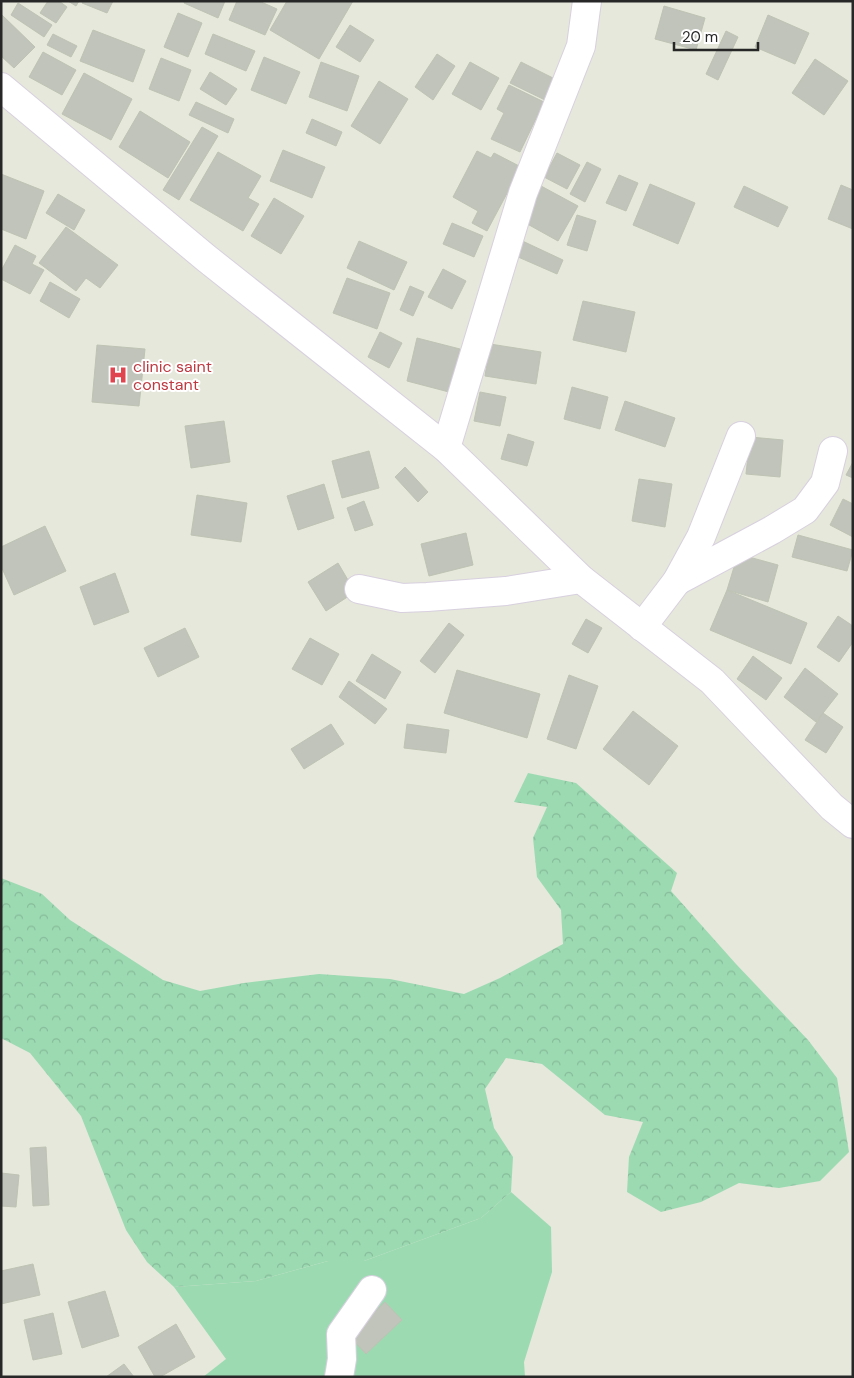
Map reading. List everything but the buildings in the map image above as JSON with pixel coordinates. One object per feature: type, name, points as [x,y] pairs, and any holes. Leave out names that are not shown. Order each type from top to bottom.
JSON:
[{"type":"street","points":[[446,448],[523,193],[581,46],[587,1]]},
{"type":"street","points":[[1,87],[206,258],[446,448],[581,579],[712,682],[832,807],[853,824]]},
{"type":"street","points":[[642,627],[677,581],[700,537],[741,436]]},
{"type":"street","points":[[677,581],[805,510],[826,484],[833,451]]},
{"type":"street","points":[[359,590],[402,598],[427,597],[506,591],[581,579]]},
{"type":"street","points":[[339,1377],[342,1360],[340,1334],[372,1290]]},
{"type":"green space","points":[[528,773],[576,783],[677,873],[671,891],[736,964],[808,1040],[837,1078],[849,1152],[820,1181],[779,1188],[739,1183],[701,1202],[661,1212],[627,1192],[629,1157],[643,1122],[605,1115],[542,1064],[506,1058],[485,1089],[494,1128],[513,1157],[511,1192],[481,1218],[364,1261],[328,1261],[256,1281],[174,1287],[147,1262],[126,1230],[81,1116],[30,1053],[1,1038],[1,878],[42,894],[70,920],[163,980],[200,991],[244,983],[319,974],[390,979],[464,994],[500,978],[563,944],[561,910],[537,877],[533,838],[547,807],[514,802]]},
{"type":"green space","points":[[511,1192],[551,1227],[552,1272],[524,1362],[525,1377],[203,1377],[226,1359],[174,1287],[256,1281],[328,1261],[364,1261],[481,1218]]},
{"type":"place","name":"clinic saint constant","points":[[118,375]]}]
